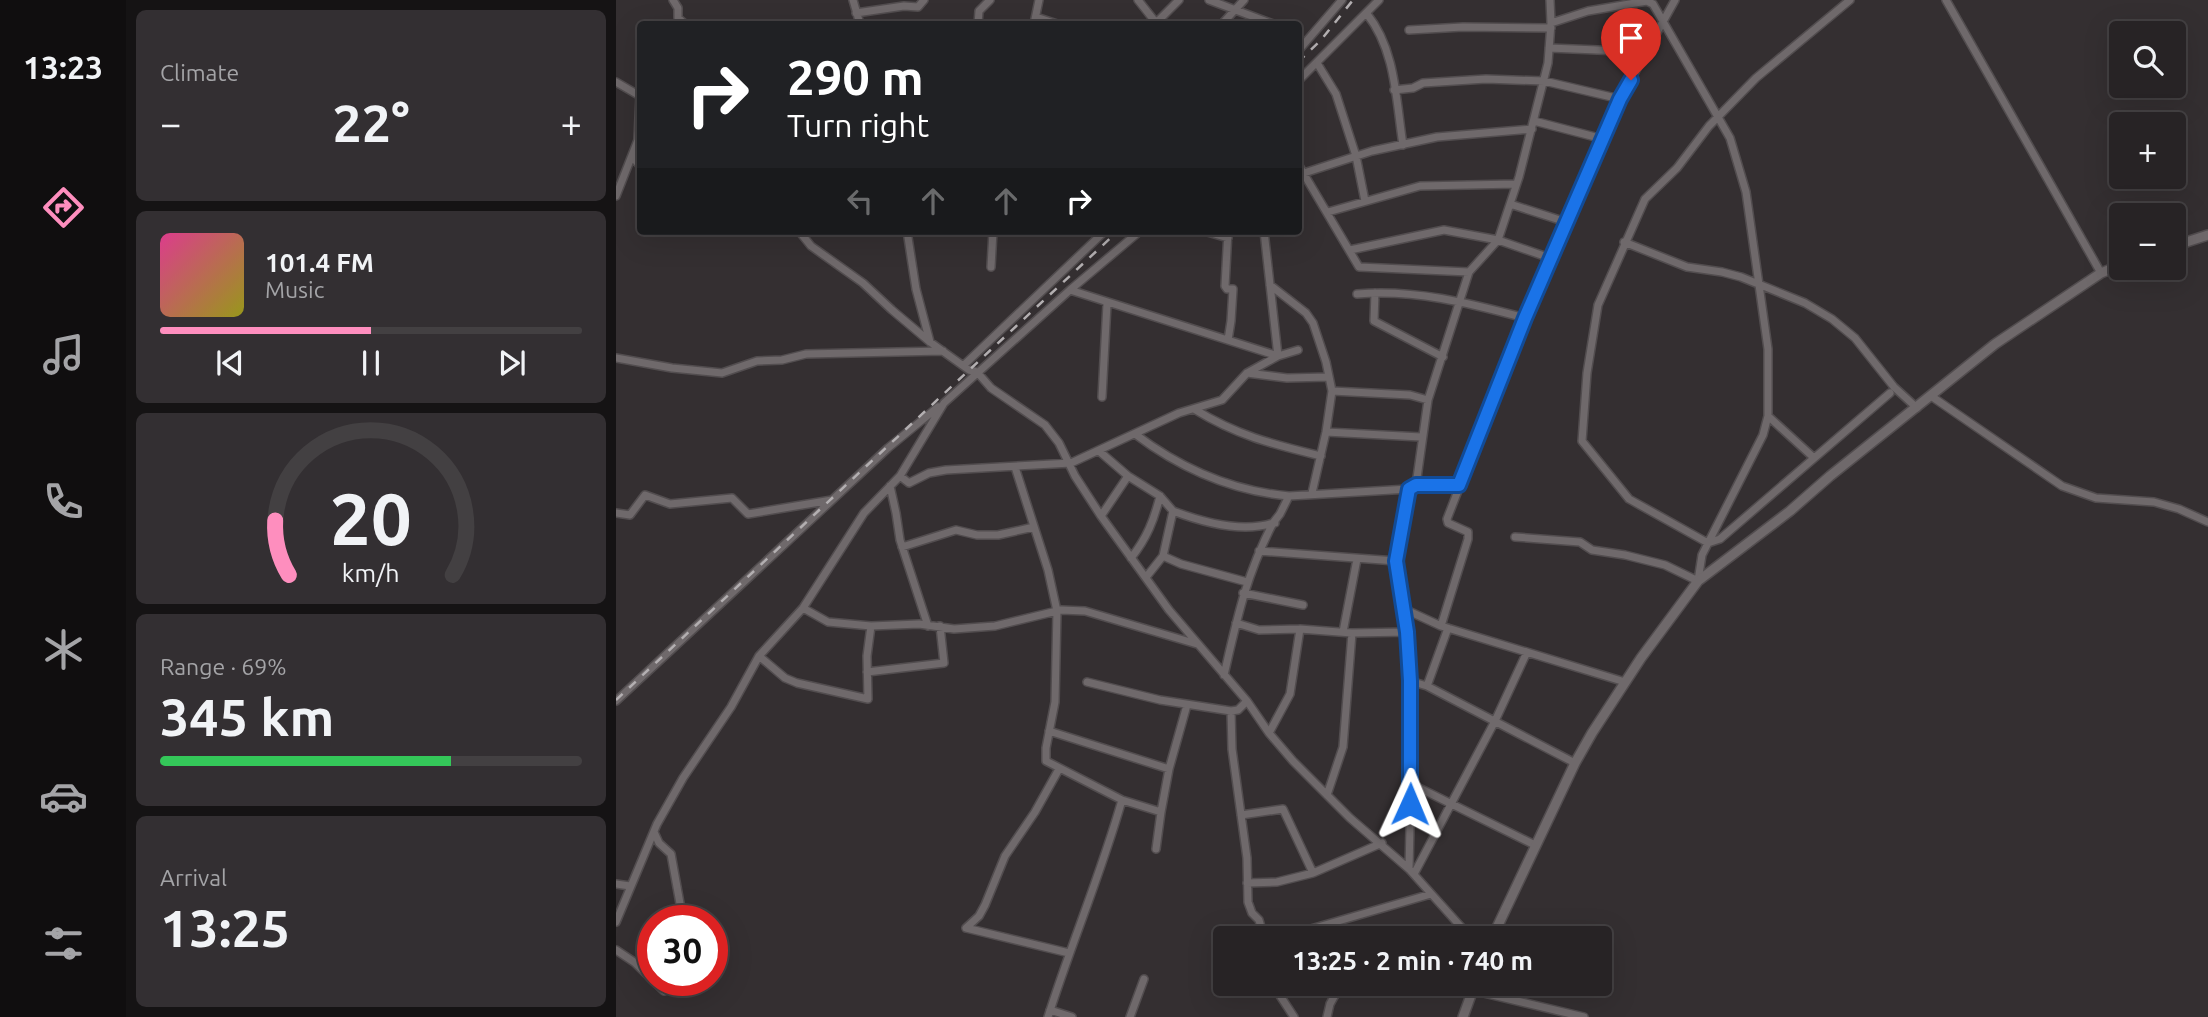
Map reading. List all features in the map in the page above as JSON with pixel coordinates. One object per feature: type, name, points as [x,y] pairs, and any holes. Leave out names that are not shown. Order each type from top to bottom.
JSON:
[{"type":"street","points":[[673,0],[678,8],[677,21]]},
{"type":"street","points":[[853,0],[859,21]]},
{"type":"street","points":[[856,13],[904,6],[918,7],[924,0]]},
{"type":"street","points":[[978,21],[979,11],[989,0]]},
{"type":"street","points":[[1035,21],[1039,0]]},
{"type":"street","points":[[1138,0],[1155,21]]},
{"type":"street","points":[[1160,21],[1179,0]]},
{"type":"street","points":[[1209,0],[1266,21]]},
{"type":"street","points":[[1225,21],[1244,0]]},
{"type":"street","points":[[1302,47],[1342,0]]},
{"type":"street","points":[[1302,77],[1379,0]]},
{"type":"street","points":[[1411,872],[1410,681],[1407,632],[1396,561],[1413,487],[1428,400],[1459,300],[1469,272],[1498,240],[1533,125],[1549,48],[1550,0]]},
{"type":"street","points":[[1427,686],[1468,540],[1468,532],[1448,523],[1447,520],[1459,485],[1550,258],[1620,99],[1675,0]]},
{"type":"street","points":[[1708,543],[1629,499],[1583,441],[1587,373],[1598,305],[1645,199],[1677,168],[1718,117],[1756,78],[1850,0]]},
{"type":"street","points":[[1946,0],[2101,274]]},
{"type":"street","points":[[1409,30],[1551,25],[1588,11],[1647,1],[1653,4],[1727,130],[1745,185],[1760,284],[1768,349],[1768,416],[1763,435],[1745,473],[1702,555],[1698,581]]},
{"type":"street","points":[[1367,14],[1388,50],[1403,145]]},
{"type":"street","points":[[1302,39],[1307,42]]},
{"type":"street","points":[[1549,48],[1646,52]]},
{"type":"street","points":[[1317,63],[1336,94],[1356,156],[1365,201]]},
{"type":"street","points":[[1394,90],[1413,88],[1423,83],[1464,80],[1544,81],[1620,99]]},
{"type":"street","points":[[616,82],[637,94]]},
{"type":"street","points":[[1304,173],[1356,156],[1437,137],[1533,125],[1603,139]]},
{"type":"street","points":[[616,196],[637,142]]},
{"type":"street","points":[[632,156],[637,162]]},
{"type":"street","points":[[1302,170],[1359,267],[1469,272]]},
{"type":"street","points":[[1328,212],[1420,186],[1516,184]]},
{"type":"street","points":[[1510,204],[1566,222]]},
{"type":"street","points":[[1350,250],[1444,230],[1498,240],[1550,258]]},
{"type":"street","points":[[802,235],[811,246],[863,283],[930,342],[969,370],[977,372],[991,388],[1045,425],[1071,463],[1075,476],[1131,558],[1147,576],[1169,610],[1247,701],[1269,733],[1350,818],[1382,843],[1411,872],[1460,926]]},
{"type":"street","points":[[908,235],[916,289],[930,342]]},
{"type":"street","points":[[991,267],[993,235]]},
{"type":"street","points":[[964,365],[1101,235]]},
{"type":"street","points":[[617,917],[654,832],[683,778],[731,707],[759,656],[803,608],[864,513],[900,476],[939,410],[977,372],[1135,235]]},
{"type":"street","points":[[1228,235],[1225,286],[1233,289],[1228,340]]},
{"type":"street","points":[[1264,235],[1278,356]]},
{"type":"street","points":[[2186,242],[2208,235]]},
{"type":"street","points":[[1624,242],[1686,267],[1722,272],[1760,284],[1788,295],[1832,319],[1855,338],[1894,387],[1917,408]]},
{"type":"street","points":[[1498,926],[1575,763],[1625,682],[1698,581],[1790,511],[1829,476],[1996,344],[2109,270]]},
{"type":"street","points":[[1270,284],[1306,313],[1313,323],[1332,391],[1312,493]]},
{"type":"street","points":[[1070,290],[1107,304],[1278,356]]},
{"type":"street","points":[[1357,295],[1375,293],[1459,300],[1525,318]]},
{"type":"street","points":[[1375,293],[1374,321],[1443,357]]},
{"type":"street","points":[[1102,397],[1107,304]]},
{"type":"street","points":[[616,358],[722,373],[757,361],[806,355],[943,351]]},
{"type":"street","points":[[900,476],[909,482],[929,473],[946,470],[1071,463],[1179,413],[1222,400],[1247,373],[1278,356],[1298,351]]},
{"type":"street","points":[[1247,373],[1287,378],[1329,377]]},
{"type":"street","points":[[1332,391],[1410,395],[1428,400]]},
{"type":"street","points":[[1708,543],[1720,538],[1891,393]]},
{"type":"street","points":[[1931,396],[2062,486],[2096,498],[2154,502],[2179,509],[2208,523]]},
{"type":"street","points":[[616,701],[888,448],[951,397]]},
{"type":"street","points":[[1195,409],[1247,437],[1321,456]]},
{"type":"street","points":[[1768,416],[1813,457]]},
{"type":"street","points":[[1326,432],[1421,438]]},
{"type":"street","points":[[1135,434],[1189,469],[1265,494],[1289,496],[1459,485]]},
{"type":"street","points":[[1099,451],[1128,476],[1160,496],[1173,511],[1188,517],[1258,528],[1274,523]]},
{"type":"street","points":[[1015,467],[1048,570],[1057,611],[1055,702],[1046,761],[1122,800],[1161,812]]},
{"type":"street","points":[[1101,516],[1128,476]]},
{"type":"street","points":[[890,486],[902,547],[928,626]]},
{"type":"street","points":[[616,513],[630,515],[645,495],[670,504],[732,498],[748,514],[833,500]]},
{"type":"street","points":[[1131,558],[1153,523],[1160,496]]},
{"type":"street","points":[[1224,675],[1243,593],[1259,551],[1289,496]]},
{"type":"street","points":[[1147,576],[1163,556],[1173,511]]},
{"type":"street","points":[[902,547],[956,530],[977,535],[998,535],[1034,527]]},
{"type":"street","points":[[1515,537],[1580,542],[1592,550],[1665,565],[1698,581]]},
{"type":"street","points":[[1259,551],[1396,561]]},
{"type":"street","points":[[1163,556],[1181,564],[1247,582]]},
{"type":"street","points":[[1343,632],[1357,559]]},
{"type":"street","points":[[1243,593],[1303,605]]},
{"type":"street","points":[[803,608],[828,622],[871,626],[940,626],[954,629],[996,626],[1057,611],[1085,611],[1197,644]]},
{"type":"street","points":[[1402,608],[1445,627],[1625,682]]},
{"type":"street","points":[[1236,623],[1259,630],[1407,632]]},
{"type":"street","points":[[759,656],[786,678],[797,683],[869,699],[867,656],[871,626]]},
{"type":"street","points":[[867,672],[944,663],[940,626]]},
{"type":"street","points":[[1269,733],[1290,694],[1300,629]]},
{"type":"street","points":[[1327,795],[1343,747],[1352,633]]},
{"type":"street","points":[[1411,872],[1452,805],[1527,652]]},
{"type":"street","points":[[1410,681],[1427,686],[1575,763]]},
{"type":"street","points":[[1087,682],[1186,705],[1231,711],[1238,710],[1247,701]]},
{"type":"street","points":[[1156,849],[1169,769],[1186,705]]},
{"type":"street","points":[[1231,711],[1232,749],[1247,858],[1248,902],[1261,926]]},
{"type":"street","points":[[1049,731],[1169,769]]},
{"type":"street","points":[[1059,769],[1035,812],[1005,856],[979,916],[966,928],[1069,953]]},
{"type":"street","points":[[1411,784],[1535,845]]},
{"type":"street","points":[[1072,1017],[1049,1013],[1105,859],[1122,800]]},
{"type":"street","points":[[1241,815],[1283,809],[1312,873]]},
{"type":"street","points":[[654,832],[659,844],[671,854],[680,905]]},
{"type":"street","points":[[1247,883],[1277,882],[1312,873],[1382,843]]},
{"type":"street","points":[[616,884],[630,886]]},
{"type":"street","points":[[1321,926],[1431,894]]},
{"type":"street","points":[[616,950],[637,964]]},
{"type":"street","points":[[1130,1017],[1144,979]]},
{"type":"street","points":[[1280,996],[1294,1017]]},
{"type":"street","points":[[1327,1017],[1335,996]]},
{"type":"street","points":[[1463,1017],[1470,996]]},
{"type":"street","points":[[1509,996],[1584,1017]]},
{"type":"railway","points":[[1302,58],[1321,40],[1353,0]]},
{"type":"railway","points":[[616,700],[1114,235]]},
{"type":"route","points":[[1410,804],[1410,681],[1407,632],[1396,561],[1409,489],[1416,485],[1459,485],[1525,318],[1620,99],[1631,80]]}]
